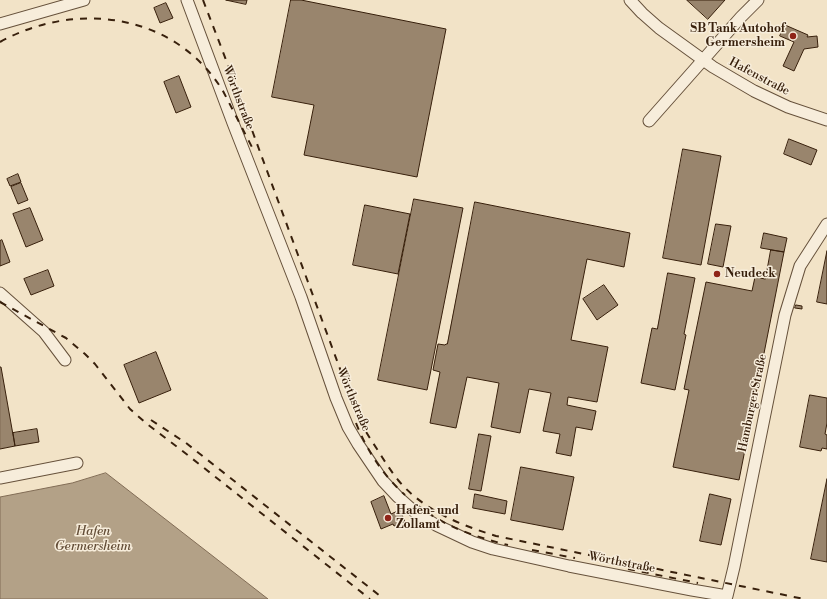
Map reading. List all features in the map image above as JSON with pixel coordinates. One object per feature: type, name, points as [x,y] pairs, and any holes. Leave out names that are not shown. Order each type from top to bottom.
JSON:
[{"type":"street","points":[[0,24],[84,0]]},
{"type":"street","name":"Wörthstraße","points":[[187,0],[302,296],[336,398],[348,427],[383,480],[398,497],[416,513],[436,525],[472,542],[493,549],[569,566],[727,596]]},
{"type":"street","name":"Hafenstraße","points":[[630,0],[642,14],[659,28],[713,67],[788,107],[827,120]]},
{"type":"street","points":[[649,121],[741,17],[758,0]]},
{"type":"street","name":"Hamburger Straße","points":[[727,596],[785,315],[800,266],[827,224]]},
{"type":"street","points":[[0,293],[44,332],[64,360]]},
{"type":"street","points":[[0,478],[76,463]]},
{"type":"water","name":"Hafen Germersheim","points":[[106,473],[268,599],[0,599],[0,497],[72,483]]},
{"type":"building","points":[[226,0],[247,0],[246,4]]},
{"type":"building","points":[[291,0],[301,0],[446,29],[417,177],[304,155],[314,105],[272,97]]},
{"type":"building","points":[[687,0],[725,0],[708,19]]},
{"type":"building","points":[[166,3],[173,18],[160,23],[154,8]]},
{"type":"building","points":[[785,25],[808,35],[807,37],[817,36],[818,47],[804,49],[794,71],[783,66],[794,42],[780,36]]},
{"type":"building","points":[[179,76],[191,107],[176,113],[164,82]]},
{"type":"building","points":[[789,139],[817,150],[811,165],[784,154]]},
{"type":"building","points":[[683,149],[721,156],[701,265],[663,258]]},
{"type":"building","points":[[18,174],[21,182],[10,186],[7,179]]},
{"type":"building","points":[[21,183],[28,200],[18,204],[11,187]]},
{"type":"building","points":[[414,199],[463,208],[427,390],[378,380]]},
{"type":"building","points":[[475,202],[630,233],[624,267],[587,259],[571,340],[608,347],[597,402],[568,397],[567,405],[596,411],[592,430],[576,427],[571,456],[556,453],[560,434],[543,431],[551,393],[529,389],[520,433],[491,427],[499,383],[467,377],[456,428],[430,423],[440,372],[433,370],[438,344],[447,344]]},
{"type":"building","points":[[365,205],[410,214],[398,274],[353,265]]},
{"type":"building","points":[[30,208],[43,240],[26,247],[13,214]]},
{"type":"building","points":[[716,224],[731,226],[723,267],[708,264]]},
{"type":"building","points":[[764,233],[787,238],[784,252],[761,248]]},
{"type":"building","points":[[2,240],[10,262],[0,266],[0,241]]},
{"type":"building","points":[[771,250],[784,252],[739,480],[673,467],[689,390],[684,389],[706,282],[752,291],[755,277],[765,279]]},
{"type":"building","points":[[827,251],[827,304],[817,302]]},
{"type":"building","points":[[48,270],[54,286],[31,295],[24,279]]},
{"type":"building","points":[[668,273],[695,278],[675,390],[641,383],[652,328],[657,329]]},
{"type":"building","points":[[604,285],[618,305],[597,320],[583,299]]},
{"type":"building","points":[[796,305],[802,306],[802,309],[795,308]]},
{"type":"building","points":[[156,352],[171,390],[139,403],[124,365]]},
{"type":"building","points":[[0,367],[15,446],[0,449]]},
{"type":"building","points":[[810,395],[827,398],[827,423],[825,434],[827,435],[827,449],[822,448],[821,451],[800,447]]},
{"type":"building","points":[[37,429],[39,442],[15,446],[13,433]]},
{"type":"building","points":[[479,434],[491,436],[481,491],[469,489]]},
{"type":"building","points":[[521,467],[574,477],[563,530],[511,520]]},
{"type":"building","points":[[827,479],[827,562],[811,559]]},
{"type":"building","points":[[475,494],[507,501],[505,514],[473,508]]},
{"type":"building","points":[[710,494],[731,499],[721,545],[700,541]]},
{"type":"building","points":[[384,496],[391,514],[400,510],[405,522],[394,526],[393,524],[381,529],[371,502]]},
{"type":"railway","points":[[203,0],[357,415],[367,434],[388,466],[408,491],[419,500],[443,515],[469,527],[496,536],[804,599]]},
{"type":"railway","points":[[0,42],[29,29],[60,21],[91,18],[122,22],[151,30],[179,45],[203,65],[223,91],[254,151]]},
{"type":"railway","points":[[0,302],[66,338],[95,364],[130,409],[147,424],[370,599]]},
{"type":"railway","points":[[151,420],[186,443],[384,599]]},
{"type":"railway","points":[[356,423],[376,462],[405,495]]},
{"type":"railway","points":[[416,504],[426,512],[448,525],[508,545]]},
{"type":"railway","points":[[532,550],[575,558]]},
{"type":"railway","points":[[628,569],[698,583]]},
{"type":"place","name":"SB Tank Autohof Germersheim","points":[[793,36]]},
{"type":"place","name":"Neudeck","points":[[717,274]]},
{"type":"place","name":"Hafen- und Zollamt","points":[[388,518]]}]
